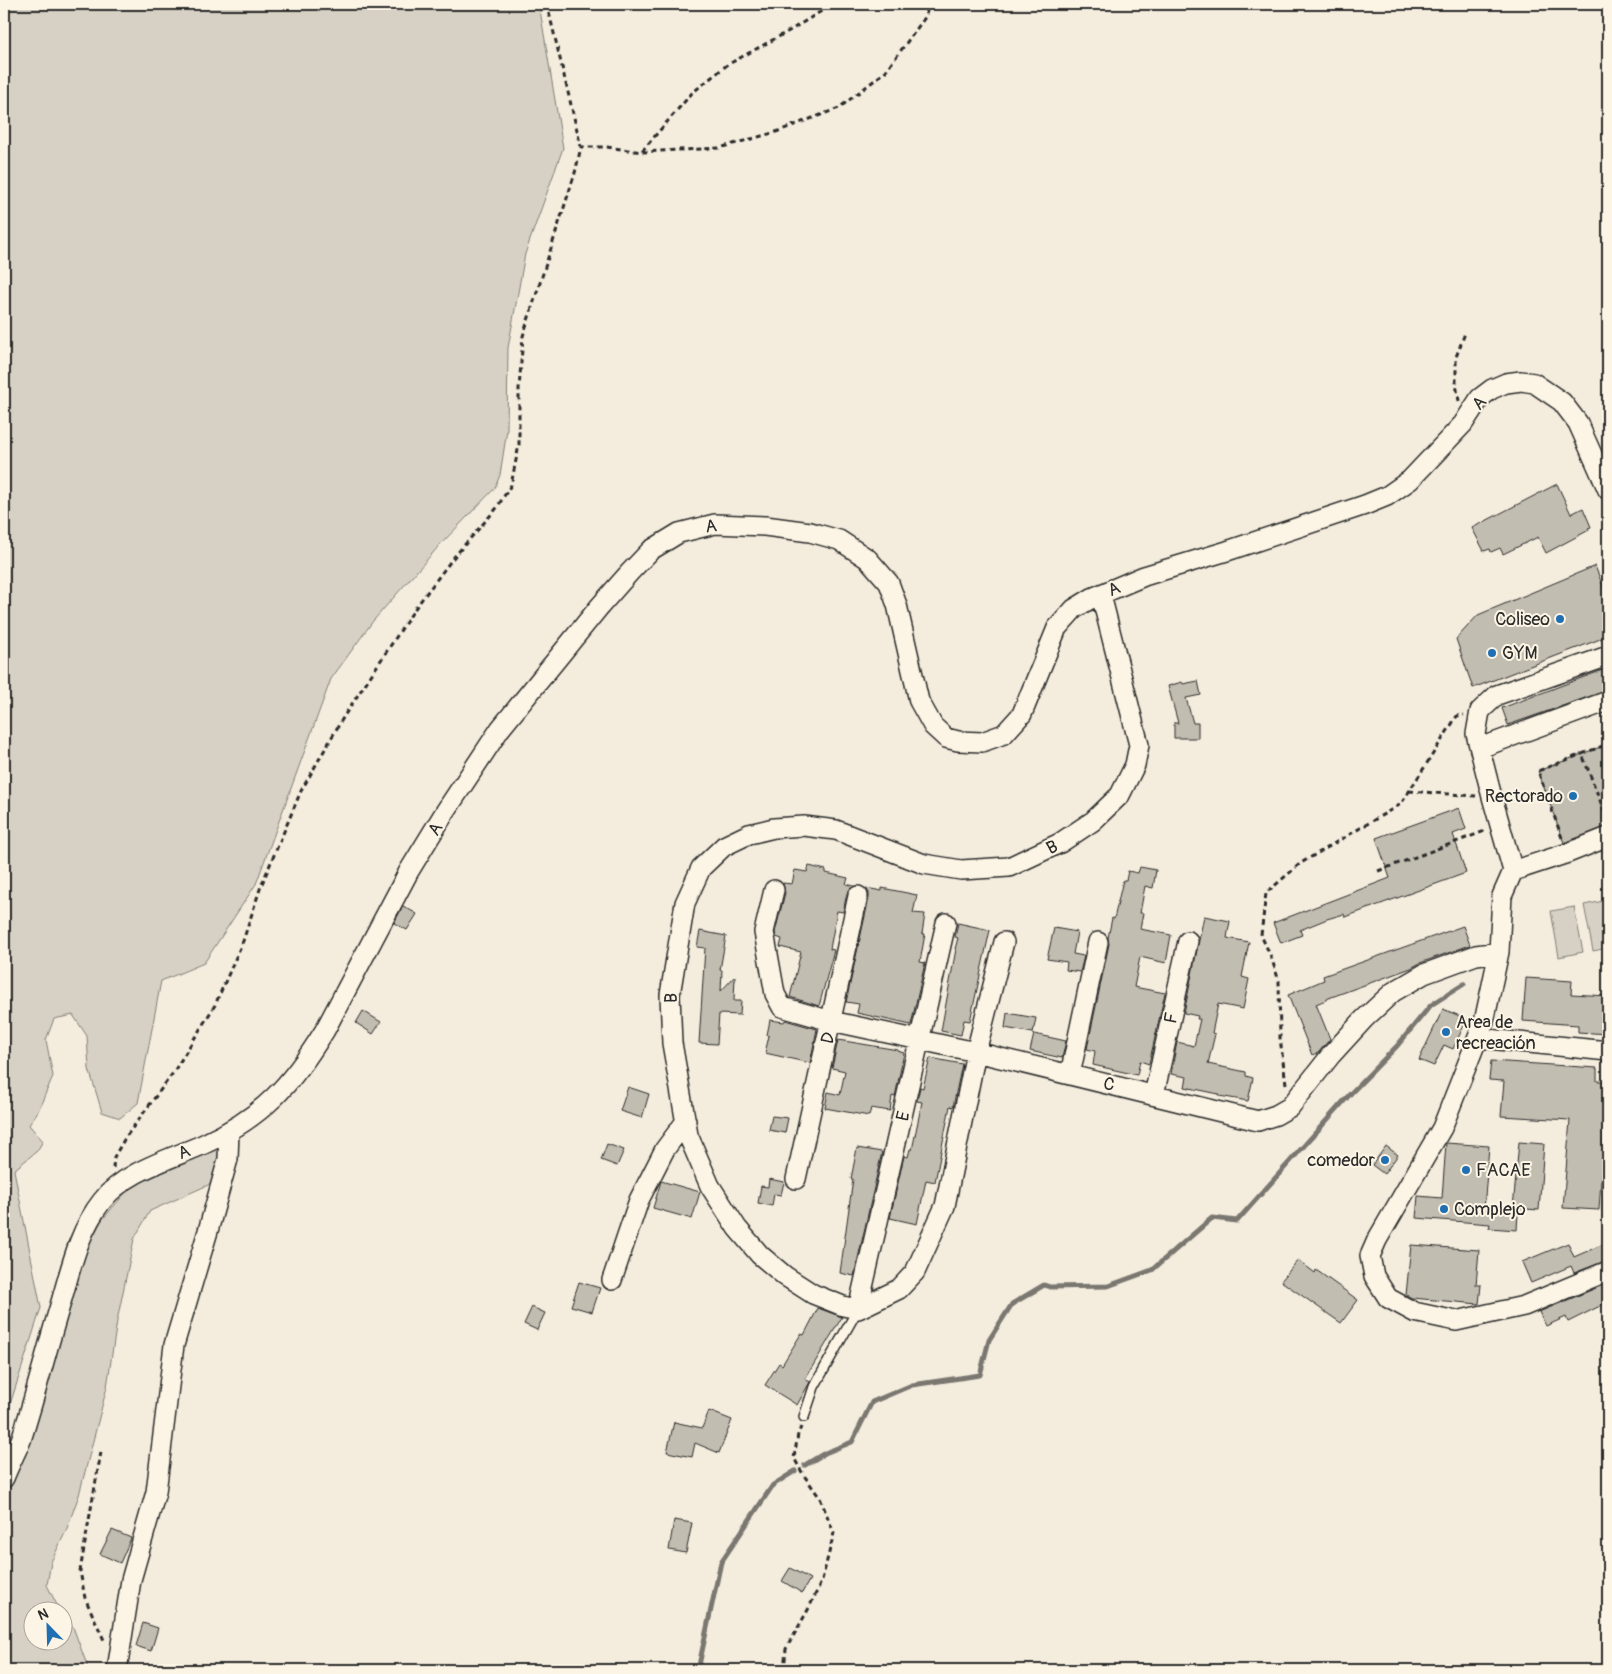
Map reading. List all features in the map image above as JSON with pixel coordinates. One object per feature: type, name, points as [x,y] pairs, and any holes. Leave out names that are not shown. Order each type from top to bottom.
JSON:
[{"type":"street","name":"A","points":[[4,1478],[20,1441],[78,1245],[98,1206],[120,1184],[161,1161],[229,1132],[257,1114],[287,1085],[310,1055],[325,1030],[409,870],[500,729],[630,572],[652,550],[678,533],[715,524],[765,526],[810,532],[839,540],[868,559],[889,583],[897,605],[919,700],[933,726],[946,738],[958,741],[982,742],[1004,734],[1022,714],[1057,628],[1074,609],[1092,598],[1144,576],[1328,518],[1387,496],[1410,480],[1462,424],[1480,398],[1492,389],[1506,383],[1521,381],[1534,383],[1562,402],[1578,423],[1608,490]]},
{"type":"street","name":"B","points":[[858,1309],[843,1306],[813,1294],[785,1276],[760,1255],[738,1228],[710,1186],[688,1134],[672,1043],[670,995],[685,903],[701,868],[724,846],[749,834],[774,828],[804,826],[836,830],[924,864],[961,870],[1008,867],[1060,843],[1093,822],[1120,795],[1135,765],[1139,744],[1102,595]]},
{"type":"street","points":[[1608,656],[1497,695],[1480,711],[1476,734],[1513,871],[1502,896],[1498,952],[1484,1022],[1442,1128],[1377,1240],[1370,1256],[1374,1276],[1388,1298],[1414,1312],[1456,1320],[1524,1306],[1608,1271]]},
{"type":"street","points":[[1480,748],[1608,701]]},
{"type":"street","points":[[1513,871],[1568,853],[1608,837]]},
{"type":"street","name":"C","points":[[774,890],[764,932],[775,994],[782,1007],[831,1021],[976,1052],[1258,1121],[1276,1115],[1290,1107],[1330,1054],[1393,992],[1424,974],[1476,955],[1498,952]]},
{"type":"street","name":"D","points":[[796,1179],[858,896]]},
{"type":"street","name":"E","points":[[858,1309],[946,923]]},
{"type":"street","name":"F","points":[[1154,1095],[1188,941]]},
{"type":"street","points":[[858,1309],[899,1289],[915,1272],[945,1206],[976,1052],[1004,942]]},
{"type":"street","points":[[1070,1075],[1098,942]]},
{"type":"street","points":[[1478,1038],[1608,1051]]},
{"type":"street","points":[[612,1280],[639,1200],[665,1149],[686,1121]]},
{"type":"street","points":[[117,1670],[130,1580],[156,1492],[174,1345],[228,1159],[229,1132]]},
{"type":"lane","points":[[804,1417],[814,1387],[858,1309]]},
{"type":"path","points":[[120,1184],[113,1171],[114,1157],[125,1138],[173,1073],[214,1005],[243,942],[261,886],[301,791],[344,716],[416,607],[453,558],[496,509],[511,485],[519,445],[519,389],[523,336],[575,173],[581,147],[547,4]]},
{"type":"path","points":[[642,152],[692,93],[720,71],[833,4]]},
{"type":"path","points":[[581,147],[607,147],[642,152],[719,148],[776,132],[839,108],[886,72],[926,16],[928,4]]},
{"type":"path","points":[[1462,424],[1456,384],[1456,357],[1465,333]]},
{"type":"path","points":[[1290,1107],[1280,1038],[1279,981],[1261,935],[1266,893],[1301,863],[1401,804],[1457,716],[1480,711]]},
{"type":"path","points":[[1568,853],[1538,771],[1608,744]]},
{"type":"path","points":[[1582,754],[1608,822]]},
{"type":"path","points":[[1409,791],[1492,797]]},
{"type":"path","points":[[1378,872],[1500,825]]},
{"type":"path","points":[[784,1670],[786,1649],[822,1580],[834,1533],[820,1498],[802,1474],[794,1458],[798,1434],[804,1417]]},
{"type":"path","points":[[101,1452],[80,1571],[85,1598],[105,1642]]},
{"type":"shaded area","points":[[4,4],[539,4],[563,148],[525,254],[508,348],[507,430],[500,475],[495,488],[439,546],[373,621],[331,679],[256,884],[204,963],[161,981],[138,1103],[120,1118],[102,1112],[89,1069],[87,1036],[73,1015],[54,1019],[46,1040],[53,1076],[38,1111],[29,1125],[43,1141],[37,1151],[14,1170],[41,1308],[4,1423]]},
{"type":"shaded area","points":[[1608,900],[1608,948],[1593,951],[1584,905]]},
{"type":"shaded area","points":[[1574,907],[1583,952],[1559,957],[1551,911]]},
{"type":"shaded area","points":[[221,1146],[217,1181],[150,1211],[134,1239],[117,1321],[107,1387],[79,1495],[66,1531],[51,1562],[47,1585],[56,1602],[22,1602],[22,1652],[72,1652],[72,1626],[87,1665],[87,1670],[4,1670],[4,1498],[31,1442],[65,1317],[87,1248],[102,1220],[126,1192],[163,1169]]},
{"type":"building","points":[[1557,484],[1571,514],[1583,508],[1591,527],[1588,528],[1589,530],[1546,553],[1538,537],[1503,554],[1500,548],[1491,552],[1490,549],[1484,551],[1472,528]]},
{"type":"building","name":"Coliseo","points":[[1595,566],[1608,599],[1608,636],[1473,688],[1456,639],[1478,615]]},
{"type":"building","points":[[1608,668],[1608,690],[1508,725],[1502,708]]},
{"type":"building","points":[[1198,681],[1201,695],[1186,698],[1193,723],[1198,723],[1198,738],[1174,738],[1174,723],[1178,723],[1168,686],[1182,682],[1183,684]]},
{"type":"building","name":"Rectorado","points":[[1608,744],[1608,826],[1564,843],[1538,771]]},
{"type":"building","points":[[1459,808],[1466,829],[1453,834],[1466,873],[1345,917],[1344,914],[1327,919],[1300,930],[1302,935],[1281,943],[1273,923],[1390,878],[1376,838]]},
{"type":"building","points":[[809,866],[826,870],[826,873],[848,878],[846,884],[854,886],[847,893],[843,912],[837,911],[830,949],[834,950],[819,1006],[790,997],[801,952],[780,947],[782,939],[776,937],[775,932],[785,893],[783,883],[792,884],[795,870],[807,872]]},
{"type":"building","points":[[1140,867],[1156,870],[1153,888],[1145,886],[1140,913],[1143,913],[1140,929],[1171,935],[1166,963],[1140,957],[1134,987],[1165,993],[1149,1064],[1140,1061],[1137,1075],[1093,1065],[1095,1051],[1087,1049],[1109,944],[1108,938],[1112,918],[1114,919],[1123,880],[1126,880],[1128,871],[1138,873]]},
{"type":"building","points":[[866,888],[882,891],[882,888],[917,895],[913,913],[925,914],[922,934],[925,934],[920,962],[925,963],[911,1025],[857,1013],[859,1004],[846,1002],[869,898]]},
{"type":"building","points":[[403,906],[417,914],[407,930],[394,923]]},
{"type":"building","points":[[1204,916],[1230,921],[1227,938],[1249,942],[1242,977],[1249,979],[1243,1009],[1218,1004],[1212,1033],[1215,1034],[1208,1064],[1246,1072],[1246,1076],[1253,1078],[1248,1101],[1185,1087],[1187,1077],[1171,1074],[1177,1042],[1194,1046],[1200,1019],[1197,1019],[1198,1016],[1184,1013]]},
{"type":"building","points":[[958,923],[990,930],[970,1021],[964,1020],[961,1035],[941,1031],[958,938],[955,937]]},
{"type":"building","points":[[1463,926],[1470,945],[1316,1004],[1330,1039],[1318,1053],[1312,1055],[1288,995],[1324,980],[1323,976]]},
{"type":"building","points":[[1054,928],[1077,932],[1073,954],[1084,956],[1080,972],[1066,970],[1067,962],[1047,959]]},
{"type":"building","points":[[700,931],[726,936],[720,970],[722,970],[721,991],[735,976],[734,1001],[741,1001],[740,1015],[719,1014],[717,1044],[699,1043],[705,948],[697,947]]},
{"type":"building","points":[[1526,978],[1572,981],[1571,994],[1608,996],[1608,1034],[1578,1032],[1578,1025],[1523,1021]]},
{"type":"building","name":"Area de recreación","points":[[1443,1009],[1467,1019],[1453,1049],[1444,1045],[1434,1066],[1419,1060]]},
{"type":"building","points":[[363,1011],[381,1022],[373,1034],[356,1023]]},
{"type":"building","points":[[1007,1013],[1036,1018],[1033,1033],[1005,1028]]},
{"type":"building","points":[[770,1020],[784,1022],[785,1020],[817,1029],[810,1063],[765,1053]]},
{"type":"building","points":[[1034,1034],[1066,1041],[1062,1058],[1030,1051]]},
{"type":"building","points":[[838,1040],[898,1050],[904,1053],[895,1097],[892,1096],[890,1111],[871,1108],[869,1116],[825,1108],[828,1092],[840,1095],[845,1071],[832,1068]]},
{"type":"building","points":[[930,1058],[962,1064],[953,1107],[950,1106],[935,1182],[926,1180],[917,1224],[890,1218],[904,1156],[908,1157],[910,1149],[912,1150],[922,1102],[917,1101],[920,1087],[923,1088]]},
{"type":"building","points":[[1491,1061],[1597,1068],[1597,1081],[1608,1081],[1608,1120],[1605,1120],[1599,1210],[1563,1208],[1570,1120],[1501,1116],[1504,1081],[1489,1080]]},
{"type":"building","points":[[628,1087],[649,1094],[642,1118],[620,1111]]},
{"type":"building","points":[[772,1116],[788,1118],[785,1133],[769,1130]]},
{"type":"building","points":[[1519,1142],[1544,1144],[1539,1210],[1513,1208]]},
{"type":"building","points":[[1446,1143],[1489,1146],[1484,1210],[1518,1213],[1517,1230],[1489,1228],[1490,1224],[1416,1218],[1418,1196],[1442,1198]]},
{"type":"building","points":[[607,1144],[624,1150],[617,1166],[601,1160]]},
{"type":"building","name":"comedor","points":[[1386,1146],[1398,1155],[1384,1174],[1372,1165]]},
{"type":"building","points":[[857,1148],[882,1152],[854,1276],[840,1273],[853,1179],[851,1179]]},
{"type":"building","points":[[769,1179],[784,1182],[781,1195],[774,1194],[772,1206],[758,1203],[761,1186],[768,1187]]},
{"type":"building","points":[[661,1181],[700,1192],[692,1219],[653,1208]]},
{"type":"building","points":[[1608,1242],[1608,1260],[1574,1273],[1571,1266],[1531,1283],[1522,1262],[1568,1243],[1574,1257]]},
{"type":"building","points":[[1411,1245],[1479,1250],[1476,1285],[1481,1285],[1479,1304],[1412,1298],[1406,1295]]},
{"type":"building","points":[[1298,1260],[1315,1273],[1316,1270],[1358,1300],[1341,1323],[1281,1281]]},
{"type":"building","points":[[579,1282],[600,1288],[592,1312],[571,1306]]},
{"type":"building","points":[[1608,1283],[1608,1302],[1568,1322],[1566,1317],[1546,1326],[1539,1312]]},
{"type":"building","points":[[532,1307],[545,1313],[537,1330],[524,1324]]},
{"type":"building","points":[[818,1308],[842,1317],[805,1379],[810,1382],[797,1405],[765,1385],[779,1363],[782,1365],[801,1334],[804,1335]]},
{"type":"building","points":[[709,1411],[732,1420],[719,1453],[695,1443],[692,1457],[667,1452],[674,1422],[702,1428]]},
{"type":"building","points":[[674,1520],[692,1523],[686,1553],[669,1550]]},
{"type":"building","points":[[112,1530],[131,1538],[120,1563],[100,1554]]},
{"type":"building","points":[[790,1568],[810,1579],[802,1593],[782,1581]]},
{"type":"building","points":[[143,1623],[158,1628],[151,1651],[136,1646]]},
{"type":"waterway","points":[[805,1465],[825,1453],[852,1442],[872,1402],[912,1385],[980,1375],[989,1340],[1012,1304],[1044,1285],[1050,1287],[1108,1286],[1152,1270],[1212,1218],[1237,1221],[1351,1093],[1397,1046],[1431,1005],[1464,984]]},
{"type":"waterway","points":[[698,1670],[721,1562],[773,1485],[795,1471]]},
{"type":"place","name":"Coliseo","points":[[1560,619]]},
{"type":"place","name":"GYM","points":[[1492,653]]},
{"type":"place","name":"Rectorado","points":[[1573,796]]},
{"type":"place","name":"Area de recreación","points":[[1446,1032]]},
{"type":"place","name":"comedor","points":[[1385,1160]]},
{"type":"place","name":"FACAE","points":[[1466,1170]]},
{"type":"place","name":"Complejo","points":[[1444,1209]]}]
